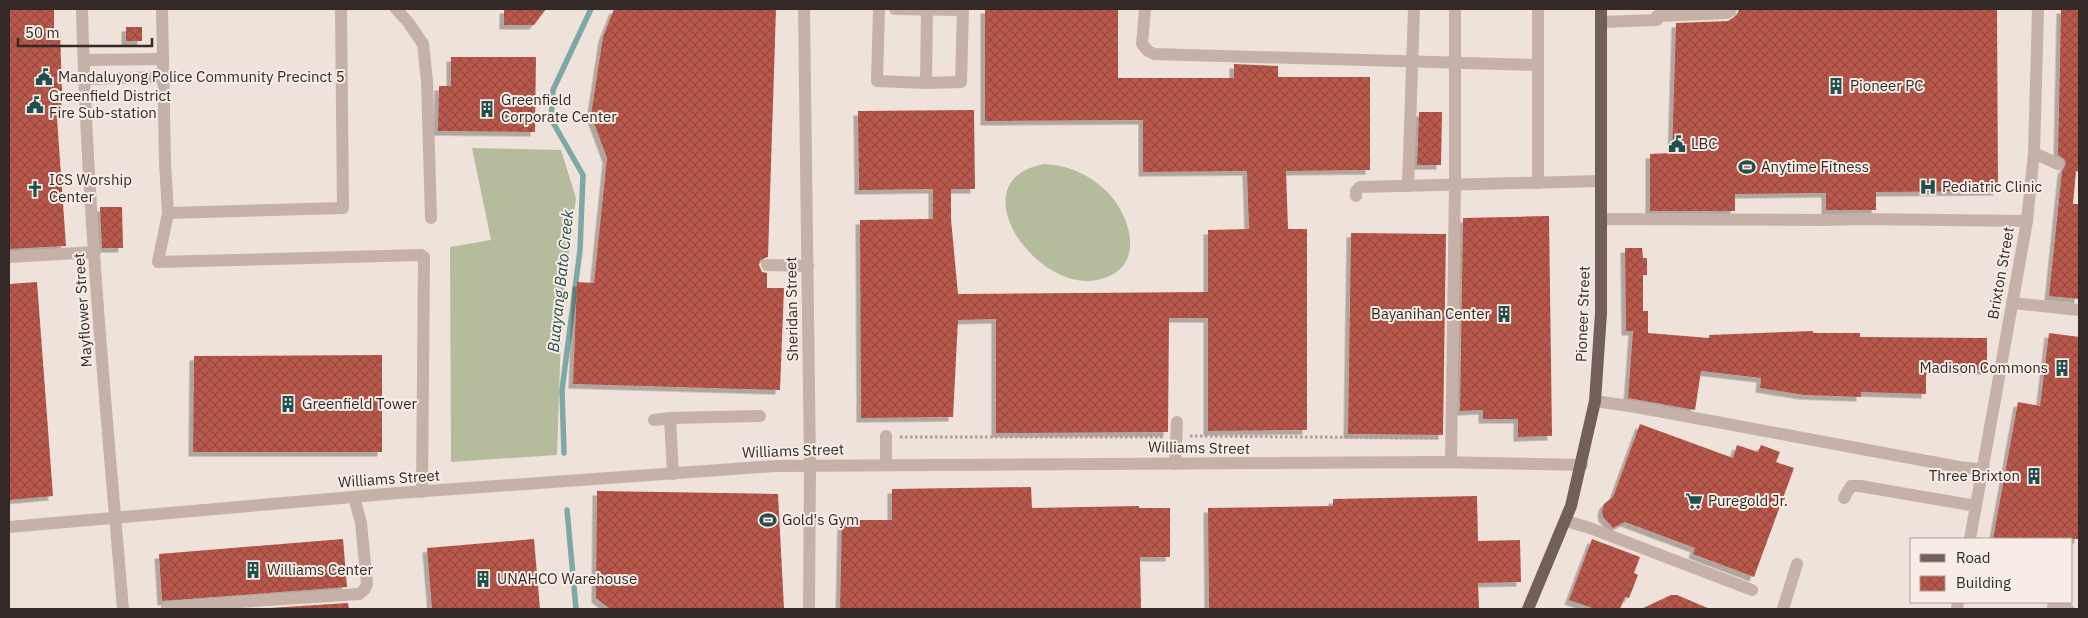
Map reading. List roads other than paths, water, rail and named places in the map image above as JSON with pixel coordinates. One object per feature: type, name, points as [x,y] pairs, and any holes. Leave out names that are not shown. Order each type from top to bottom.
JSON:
[{"type":"main road","name":"Pioneer Street","points":[[1528,609],[1566,521],[1582,466],[1595,401],[1601,313],[1601,15]]},
{"type":"street","name":"Mayflower Street","points":[[82,9],[84,79],[95,252],[112,490],[123,609]]},
{"type":"street","points":[[162,9],[165,163],[168,212],[158,262],[421,255],[424,257],[422,492]]},
{"type":"street","points":[[168,212],[343,208],[341,9]]},
{"type":"street","points":[[396,9],[408,22],[423,44],[427,81],[430,218]]},
{"type":"street","name":"Sheridan Street","points":[[804,9],[810,466],[809,609]]},
{"type":"street","points":[[879,9],[877,81],[926,83],[959,83],[962,81],[964,11],[895,9]]},
{"type":"street","points":[[926,83],[927,9]]},
{"type":"street","points":[[1145,9],[1142,44],[1148,51],[1154,54],[1538,65]]},
{"type":"street","points":[[1408,186],[1414,9]]},
{"type":"street","points":[[1451,462],[1455,185],[1454,9]]},
{"type":"street","points":[[1538,9],[1538,184]]},
{"type":"street","points":[[1601,15],[1657,18],[1729,13],[1731,9]]},
{"type":"street","name":"Brixton Street","points":[[1970,538],[1984,470],[2027,222],[2034,153],[2038,9]]},
{"type":"street","points":[[84,60],[163,54]]},
{"type":"street","points":[[84,79],[164,77]]},
{"type":"street","points":[[2034,153],[2058,164]]},
{"type":"street","points":[[1356,196],[1356,191],[1360,187],[1602,181]]},
{"type":"street","points":[[1601,219],[1862,219],[2027,222]]},
{"type":"street","points":[[9,257],[95,252]]},
{"type":"street","points":[[767,265],[808,266]]},
{"type":"street","points":[[2012,303],[2079,310]]},
{"type":"street","points":[[1595,401],[1984,470]]},
{"type":"street","points":[[654,420],[760,416]]},
{"type":"street","points":[[670,418],[673,474]]},
{"type":"street","points":[[1175,464],[1177,422]]},
{"type":"street","points":[[886,436],[886,464]]},
{"type":"street","name":"Williams Street","points":[[9,527],[354,497],[810,466],[886,464],[1451,462],[1582,466]]},
{"type":"street","points":[[1844,498],[1851,486],[1860,486],[1976,506]]},
{"type":"street","points":[[167,608],[359,594],[367,584],[361,523],[354,497]]},
{"type":"street","points":[[1566,521],[1590,528],[1752,590]]},
{"type":"street","points":[[1783,609],[1797,564]]},
{"type":"street","points":[[2053,606],[2068,609]]},
{"type":"waterway","name":"Buayang Bato Creek","points":[[564,453],[562,390],[580,250],[583,175],[551,119],[553,90],[591,9]]},
{"type":"waterway","name":"Buayang Bato Creek","points":[[567,510],[576,609]]},
{"type":"place","name":"Mandaluyong Police Community Precinct 5","points":[[44,77]]},
{"type":"place","name":"Pioneer PC","points":[[1836,86]]},
{"type":"place","name":"Greenfield District Fire Sub-station","points":[[35,105]]},
{"type":"place","name":"Greenfield Corporate Center","points":[[487,109]]},
{"type":"place","name":"LBC","points":[[1677,144]]},
{"type":"place","name":"Anytime Fitness","points":[[1747,167]]},
{"type":"place","name":"Pediatric Clinic","points":[[1928,187]]},
{"type":"place","name":"ICS Worship Center","points":[[35,189]]},
{"type":"place","name":"Bayanihan Center","points":[[1504,314]]},
{"type":"place","name":"Madison Commons","points":[[2062,368]]},
{"type":"place","name":"Greenfield Tower","points":[[288,404]]},
{"type":"place","name":"Three Brixton","points":[[2034,476]]},
{"type":"place","name":"Puregold Jr.","points":[[1694,501]]},
{"type":"place","name":"Gold's Gym","points":[[768,520]]},
{"type":"place","name":"Williams Center","points":[[253,570]]},
{"type":"place","name":"UNAHCO Warehouse","points":[[483,579]]}]
